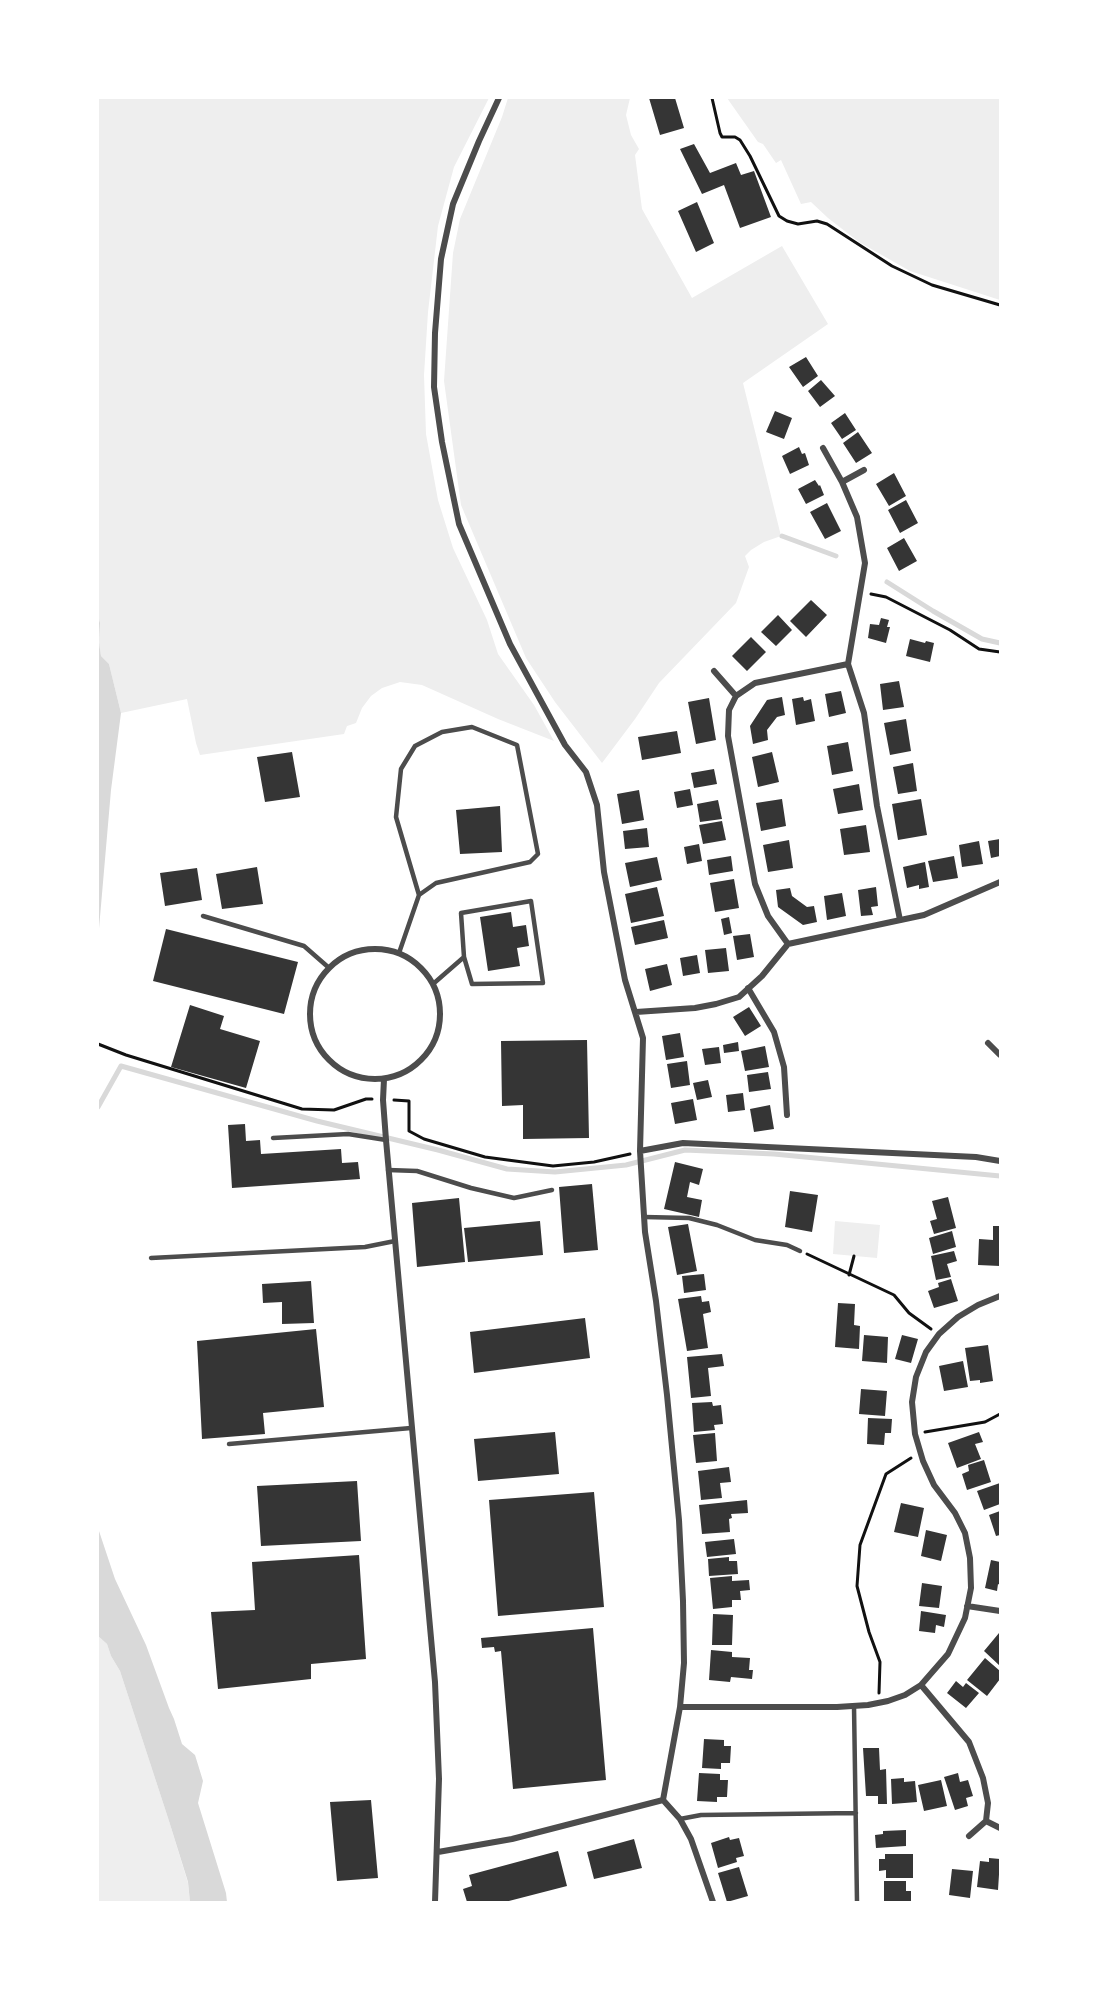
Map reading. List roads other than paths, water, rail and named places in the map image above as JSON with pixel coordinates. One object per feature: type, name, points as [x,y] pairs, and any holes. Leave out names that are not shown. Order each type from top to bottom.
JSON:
[{"type":"street","points":[[499,98],[478,141],[453,204],[441,259],[435,333],[434,387],[442,442],[459,524],[510,644],[565,745],[586,772],[597,805],[604,872],[625,980],[643,1038],[640,1151],[644,1217],[667,1395],[679,1520],[684,1663],[680,1707],[663,1800]]},
{"type":"street","points":[[823,448],[842,482],[857,517],[865,563],[848,664],[864,713],[878,806],[900,920]]},
{"type":"street","points":[[842,482],[864,470]]},
{"type":"street","points":[[788,944],[768,916],[755,884],[728,736],[729,710],[736,696],[755,683],[848,664]]},
{"type":"street","points":[[714,671],[736,696]]},
{"type":"street","points":[[636,1012],[695,1008],[738,997],[762,976],[788,944],[924,915],[1000,882]]},
{"type":"street","points":[[364,948],[385,948],[399,953],[422,967],[434,984],[440,1004],[440,1025],[433,1044],[420,1061],[404,1073],[384,1079],[363,1078],[344,1072],[327,1060],[316,1043],[309,1023],[310,1003],[316,983],[328,967],[345,955],[364,948]]},
{"type":"street","points":[[748,988],[774,1032],[784,1067],[787,1115]]},
{"type":"street","points":[[988,1043],[1000,1055]]},
{"type":"street","points":[[384,1079],[382,1100],[435,1682],[439,1779],[435,1902]]},
{"type":"street","points":[[640,1151],[683,1143],[976,1157],[1000,1161]]},
{"type":"street","points":[[680,1707],[854,1706],[878,1703],[905,1695],[921,1685],[948,1654],[965,1618],[970,1588],[970,1558],[965,1533],[934,1485],[920,1452],[915,1434],[912,1402],[916,1377],[926,1352],[939,1334],[958,1317],[1000,1296]]},
{"type":"street","points":[[967,1606],[1000,1611]]},
{"type":"street","points":[[921,1685],[969,1742],[983,1778],[988,1803],[986,1821],[969,1836]]},
{"type":"street","points":[[438,1852],[512,1839],[663,1800]]},
{"type":"street","points":[[663,1800],[680,1819],[691,1839],[713,1902]]},
{"type":"street","points":[[986,1821],[1000,1828]]},
{"type":"lane","points":[[399,953],[418,895],[396,817],[401,769],[415,746],[442,732],[472,727],[517,745],[538,854],[530,862],[436,883],[418,895]]},
{"type":"lane","points":[[531,901],[543,983],[472,984],[464,957],[461,913],[531,901]]},
{"type":"lane","points":[[203,916],[304,946],[328,967]]},
{"type":"lane","points":[[434,984],[464,957]]},
{"type":"lane","points":[[273,1138],[348,1134],[386,1140]]},
{"type":"lane","points":[[388,1170],[417,1171],[471,1188],[514,1198],[552,1190]]},
{"type":"lane","points":[[644,1217],[689,1218],[717,1225],[755,1240],[787,1245],[800,1251]]},
{"type":"lane","points":[[152,1258],[364,1246],[395,1241]]},
{"type":"lane","points":[[229,1444],[411,1428]]},
{"type":"lane","points":[[854,1706],[857,1902]]},
{"type":"lane","points":[[680,1819],[701,1815],[856,1813]]},
{"type":"waterway","points":[[782,536],[836,556]]},
{"type":"waterway","points":[[887,582],[982,639],[1000,643]]},
{"type":"waterway","points":[[98,1107],[121,1066],[317,1121],[507,1169],[555,1172],[626,1165],[685,1150],[774,1154],[1000,1176]]}]
